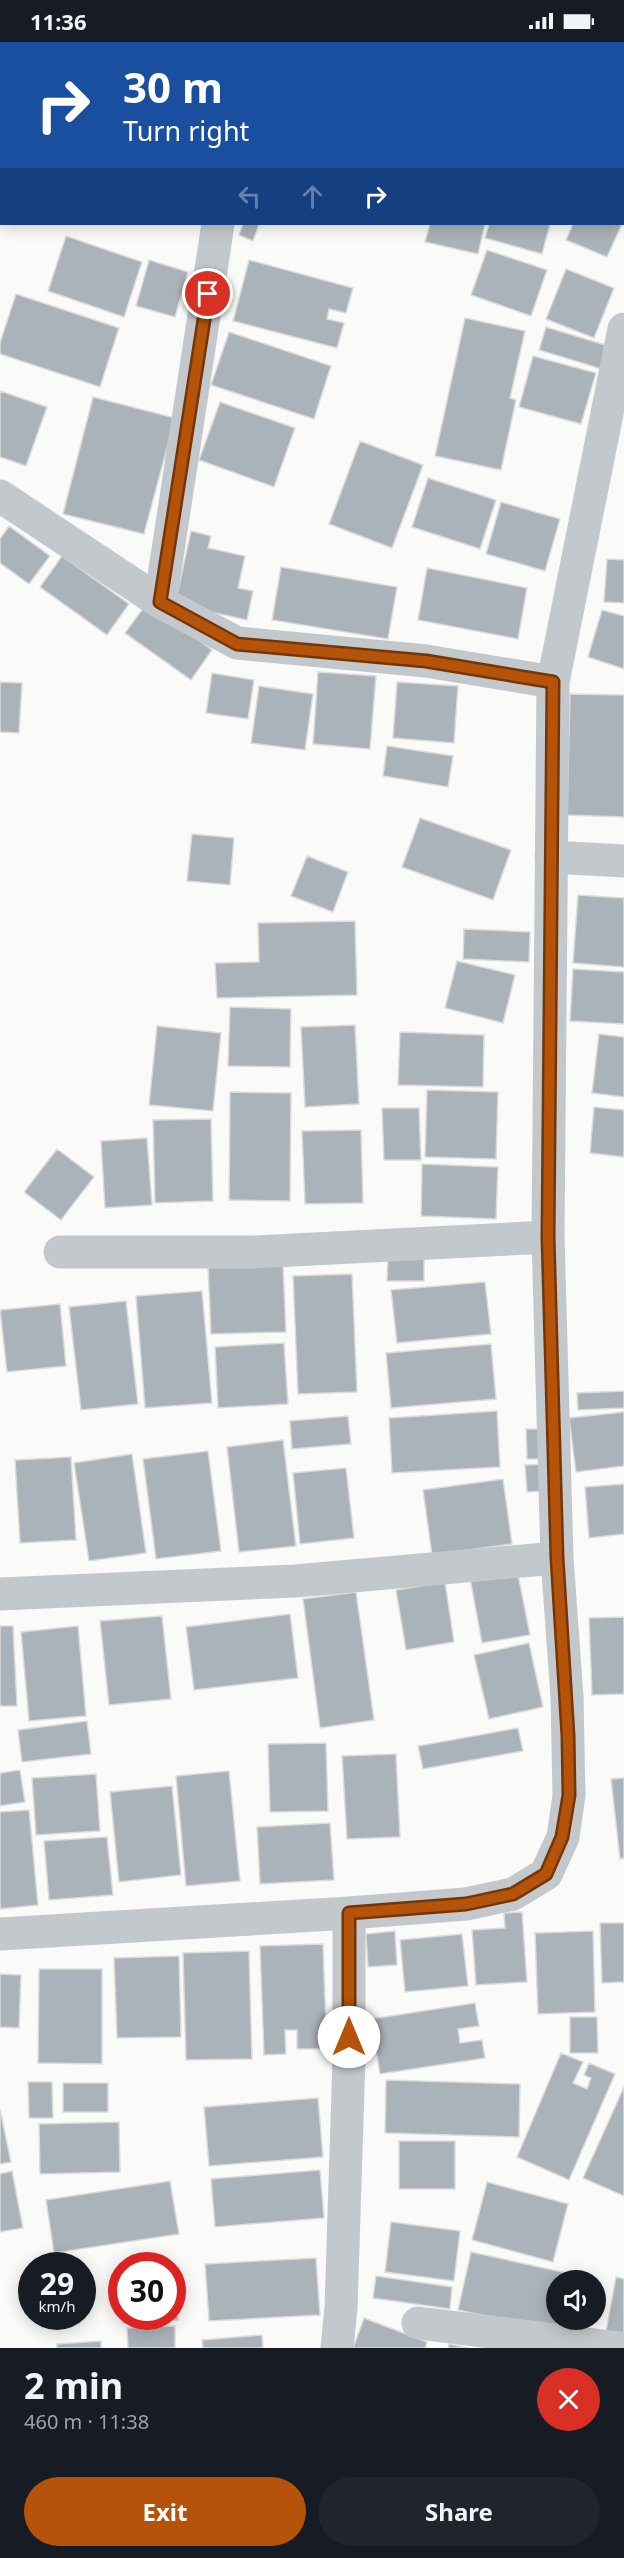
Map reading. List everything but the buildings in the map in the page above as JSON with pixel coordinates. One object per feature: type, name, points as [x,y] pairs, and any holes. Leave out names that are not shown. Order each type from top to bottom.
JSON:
[{"type":"street","points":[[160,602],[218,225]]},
{"type":"street","points":[[0,1934],[466,1904],[513,1894],[546,1874],[562,1837],[569,1795],[567,1697],[557,1558],[548,1237],[553,682],[624,329]]},
{"type":"street","points":[[0,496],[160,602],[237,644],[426,661],[553,682]]},
{"type":"street","points":[[551,857],[624,861]]},
{"type":"street","points":[[60,1252],[253,1252],[548,1237]]},
{"type":"street","points":[[0,1594],[295,1581],[557,1558]]},
{"type":"street","points":[[337,2348],[341,2308],[349,2058],[349,1913]]},
{"type":"street","points":[[418,2323],[618,2348]]},
{"type":"route","points":[[208,294],[160,602],[237,644],[426,661],[553,682],[548,1237],[557,1558],[567,1697],[569,1795],[562,1837],[546,1874],[513,1894],[466,1904],[349,1913],[349,2037]]}]
